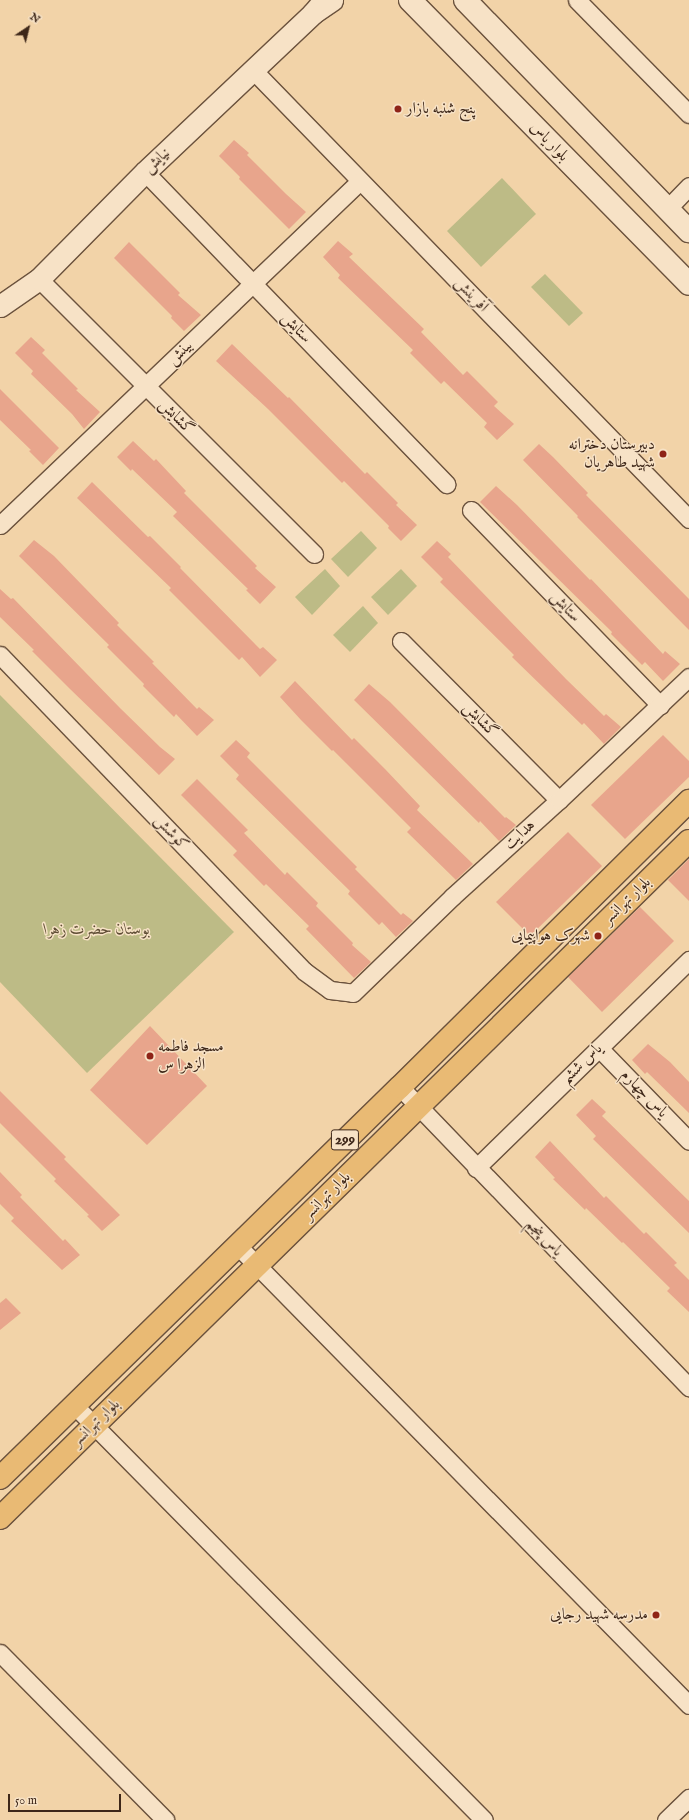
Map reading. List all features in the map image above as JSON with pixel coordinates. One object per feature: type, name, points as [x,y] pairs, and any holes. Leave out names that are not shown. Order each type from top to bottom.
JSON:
[{"type":"main road","name":"بلوار یاس","points":[[410,0],[689,284]]},
{"type":"main road","points":[[465,0],[689,231]]},
{"type":"main road","name":"بلوار تهرانسر","points":[[0,1478],[400,1087],[689,801]]},
{"type":"main road","name":"بلوار تهرانسر","points":[[0,1518],[689,841]]},
{"type":"street","name":"نیایش","points":[[0,306],[38,279],[145,172],[318,7],[332,0]]},
{"type":"street","points":[[577,0],[689,114]]},
{"type":"street","name":"آفرینش","points":[[253,70],[689,520]]},
{"type":"street","name":"ستایش","points":[[145,172],[446,484]]},
{"type":"street","name":"بینش","points":[[0,525],[360,181]]},
{"type":"street","points":[[667,208],[689,186]]},
{"type":"street","name":"گشایش","points":[[38,279],[314,554]]},
{"type":"street","name":"ستایش","points":[[471,510],[660,705]]},
{"type":"street","name":"گشایش","points":[[401,641],[559,800]]},
{"type":"street","name":"کوشش","points":[[0,655],[304,971],[330,990],[353,993]]},
{"type":"street","name":"هدایت","points":[[353,993],[453,896],[559,800],[689,677]]},
{"type":"street","name":"یاس ششم","points":[[476,1168],[689,960]]},
{"type":"street","name":"یاس چهارم","points":[[599,1048],[689,1141]]},
{"type":"street","name":"یاس پنجم","points":[[400,1087],[476,1168],[689,1387]]},
{"type":"street","points":[[237,1245],[689,1705]]},
{"type":"street","points":[[74,1405],[484,1820]]},
{"type":"street","points":[[0,1653],[165,1820]]},
{"type":"street","points":[[666,1820],[689,1798]]},
{"type":"green space","points":[[502,178],[536,214],[481,267],[447,231]]},
{"type":"green space","points":[[545,274],[583,313],[569,326],[531,287]]},
{"type":"green space","points":[[361,531],[377,548],[348,577],[331,559]]},
{"type":"green space","points":[[325,569],[340,586],[312,615],[295,597]]},
{"type":"green space","points":[[401,569],[417,586],[388,615],[371,597]]},
{"type":"green space","points":[[363,606],[378,623],[350,652],[333,635]]},
{"type":"green space","name":"بوستان حضرت زهرا","points":[[0,695],[234,932],[87,1073],[0,982]]},
{"type":"building","points":[[234,140],[249,153],[247,155],[286,194],[306,212],[289,229],[239,179],[240,177],[219,156]]},
{"type":"building","points":[[338,241],[353,254],[349,257],[424,329],[421,332],[463,375],[467,371],[498,402],[494,406],[514,424],[497,440],[484,427],[487,423],[444,381],[441,384],[410,353],[413,350],[338,278],[340,275],[323,257]]},
{"type":"building","points":[[129,242],[180,293],[178,295],[201,315],[184,331],[171,318],[172,316],[114,258]]},
{"type":"building","points":[[31,337],[45,350],[42,353],[78,389],[76,390],[100,412],[84,429],[72,414],[31,374],[33,371],[15,353]]},
{"type":"building","points":[[232,344],[288,398],[289,397],[365,474],[367,472],[398,503],[396,505],[417,525],[401,541],[388,528],[389,526],[344,481],[342,483],[268,409],[216,361]]},
{"type":"building","points":[[0,389],[59,448],[43,465],[29,451],[31,450],[0,420]]},
{"type":"building","points":[[133,441],[154,461],[156,459],[186,491],[184,493],[257,566],[255,568],[276,587],[260,604],[246,590],[248,589],[173,516],[177,512],[132,469],[131,471],[117,457]]},
{"type":"building","points":[[539,444],[588,493],[586,495],[689,599],[689,630],[523,460]]},
{"type":"building","points":[[92,482],[148,537],[150,536],[260,649],[263,647],[277,660],[260,677],[242,657],[239,660],[169,590],[171,588],[77,498]]},
{"type":"building","points":[[496,486],[517,505],[590,580],[591,579],[663,654],[665,651],[680,664],[663,681],[645,662],[642,665],[611,634],[612,632],[480,502]]},
{"type":"building","points":[[34,540],[54,556],[119,623],[117,625],[154,662],[152,663],[197,709],[199,707],[214,720],[197,736],[176,714],[174,717],[143,686],[144,684],[107,647],[109,645],[19,556]]},
{"type":"building","points":[[437,541],[451,554],[448,557],[566,679],[604,716],[606,714],[621,727],[604,744],[584,723],[582,725],[512,657],[514,655],[440,582],[443,579],[421,557]]},
{"type":"building","points":[[0,589],[11,599],[13,598],[120,708],[160,747],[175,759],[159,775],[70,689],[32,651],[34,650],[0,617]]},
{"type":"building","points":[[295,681],[352,740],[354,738],[385,769],[420,806],[417,810],[473,864],[456,880],[407,832],[411,828],[301,720],[280,697]]},
{"type":"building","points":[[369,684],[390,702],[505,818],[506,817],[516,825],[499,841],[354,700]]},
{"type":"building","points":[[663,735],[689,761],[689,777],[625,839],[591,805]]},
{"type":"building","points":[[236,740],[250,753],[247,757],[357,867],[355,869],[401,915],[403,913],[413,921],[396,937],[382,922],[379,925],[348,894],[350,891],[236,779],[239,775],[220,756]]},
{"type":"building","points":[[197,779],[248,830],[244,833],[285,875],[287,872],[318,903],[316,906],[353,943],[352,945],[371,962],[354,978],[306,929],[309,926],[266,884],[264,886],[233,855],[237,851],[181,795]]},
{"type":"building","points":[[568,832],[602,866],[530,936],[496,902]]},
{"type":"building","points":[[689,859],[689,901],[668,880]]},
{"type":"building","points":[[640,907],[674,941],[602,1012],[568,977]]},
{"type":"building","name":"مسجد فاطمه الزهرا س","points":[[150,1026],[207,1086],[147,1145],[90,1090]]},
{"type":"building","points":[[648,1044],[670,1062],[689,1082],[689,1113],[647,1072],[645,1074],[632,1060]]},
{"type":"building","points":[[0,1091],[66,1157],[64,1159],[120,1215],[102,1231],[87,1216],[89,1215],[54,1181],[56,1179],[0,1123]]},
{"type":"building","points":[[592,1099],[606,1112],[602,1116],[689,1201],[689,1233],[593,1139],[596,1136],[576,1115]]},
{"type":"building","points":[[550,1141],[604,1198],[606,1196],[644,1234],[646,1232],[677,1263],[674,1265],[689,1280],[689,1312],[667,1291],[670,1288],[623,1242],[622,1243],[586,1208],[585,1210],[553,1179],[555,1178],[535,1157]]},
{"type":"building","points":[[0,1172],[22,1195],[20,1197],[63,1241],[65,1239],[80,1255],[62,1270],[11,1221],[14,1218],[0,1204]]},
{"type":"building","points":[[6,1298],[21,1313],[0,1330],[0,1303]]},
{"type":"place","name":"پنج شنبه بازار","points":[[398,109]]},
{"type":"place","name":"دبیرستان دخترانه شهید طاهریان","points":[[663,454]]},
{"type":"place","name":"شهرک هواپیمایی","points":[[598,936]]},
{"type":"place","name":"مسجد فاطمه الزهرا س","points":[[150,1056]]},
{"type":"place","name":"مدرسه شهید رجایی","points":[[656,1615]]}]
